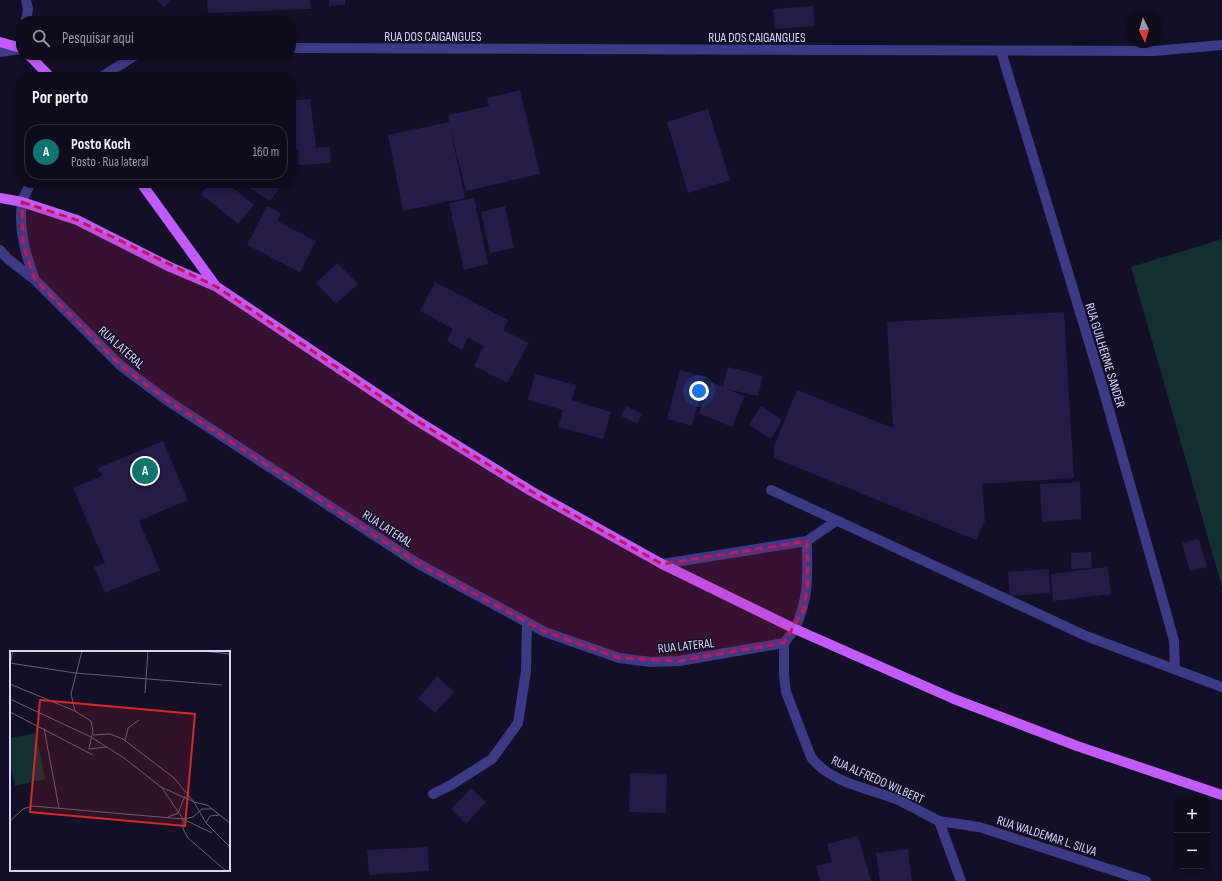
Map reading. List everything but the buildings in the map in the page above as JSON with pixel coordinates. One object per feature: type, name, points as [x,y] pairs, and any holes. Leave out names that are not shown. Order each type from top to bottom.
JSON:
[{"type":"main road","points":[[0,42],[16,47]]},
{"type":"main road","points":[[34,60],[45,72]]},
{"type":"main road","points":[[145,188],[217,287]]},
{"type":"main road","points":[[0,198],[22,202],[77,220],[170,267],[217,287],[416,420],[531,491],[662,564],[795,629],[954,699],[1084,748],[1222,795]]},
{"type":"street","points":[[26,0],[28,9],[27,16]]},
{"type":"street","name":"RUA DOS CAIGANGUES","points":[[296,48],[1154,51],[1222,45]]},
{"type":"street","points":[[0,52],[16,49]]},
{"type":"street","name":"RUA GUILHERME SANDER","points":[[1000,51],[1102,385],[1166,608],[1174,642],[1174,669]]},
{"type":"street","points":[[109,72],[128,60]]},
{"type":"street","points":[[22,202],[29,188]]},
{"type":"street","name":"RUA LATERAL","points":[[22,202],[23,245],[35,280]]},
{"type":"street","name":"RUA LATERAL","points":[[0,250],[8,259],[35,280],[121,366],[168,401],[417,562],[545,632],[619,658],[651,662],[679,661],[784,643]]},
{"type":"street","points":[[772,490],[1086,636],[1222,686]]},
{"type":"street","points":[[662,564],[807,541],[836,521]]},
{"type":"street","points":[[784,643],[795,629],[804,609],[807,592],[807,541]]},
{"type":"street","points":[[433,794],[451,785],[492,759],[518,723],[526,671],[527,622]]},
{"type":"street","name":"RUA ALFREDO WILBERT","points":[[784,643],[786,692],[811,757],[817,765],[841,779],[898,800],[938,821]]},
{"type":"street","points":[[938,821],[961,881]]},
{"type":"street","name":"RUA WALDEMAR L. SILVA","points":[[938,821],[979,827],[1146,881]]},
{"type":"highlighted area","points":[[22,202],[77,220],[217,287],[416,420],[531,491],[662,564],[807,541],[808,581],[804,609],[784,643],[679,661],[619,658],[545,632],[417,563],[168,401],[121,366],[35,280],[23,245]]},
{"type":"green space","points":[[1222,239],[1222,587],[1131,267]]},
{"type":"place","name":"Posto Koch","points":[[145,471]]}]
